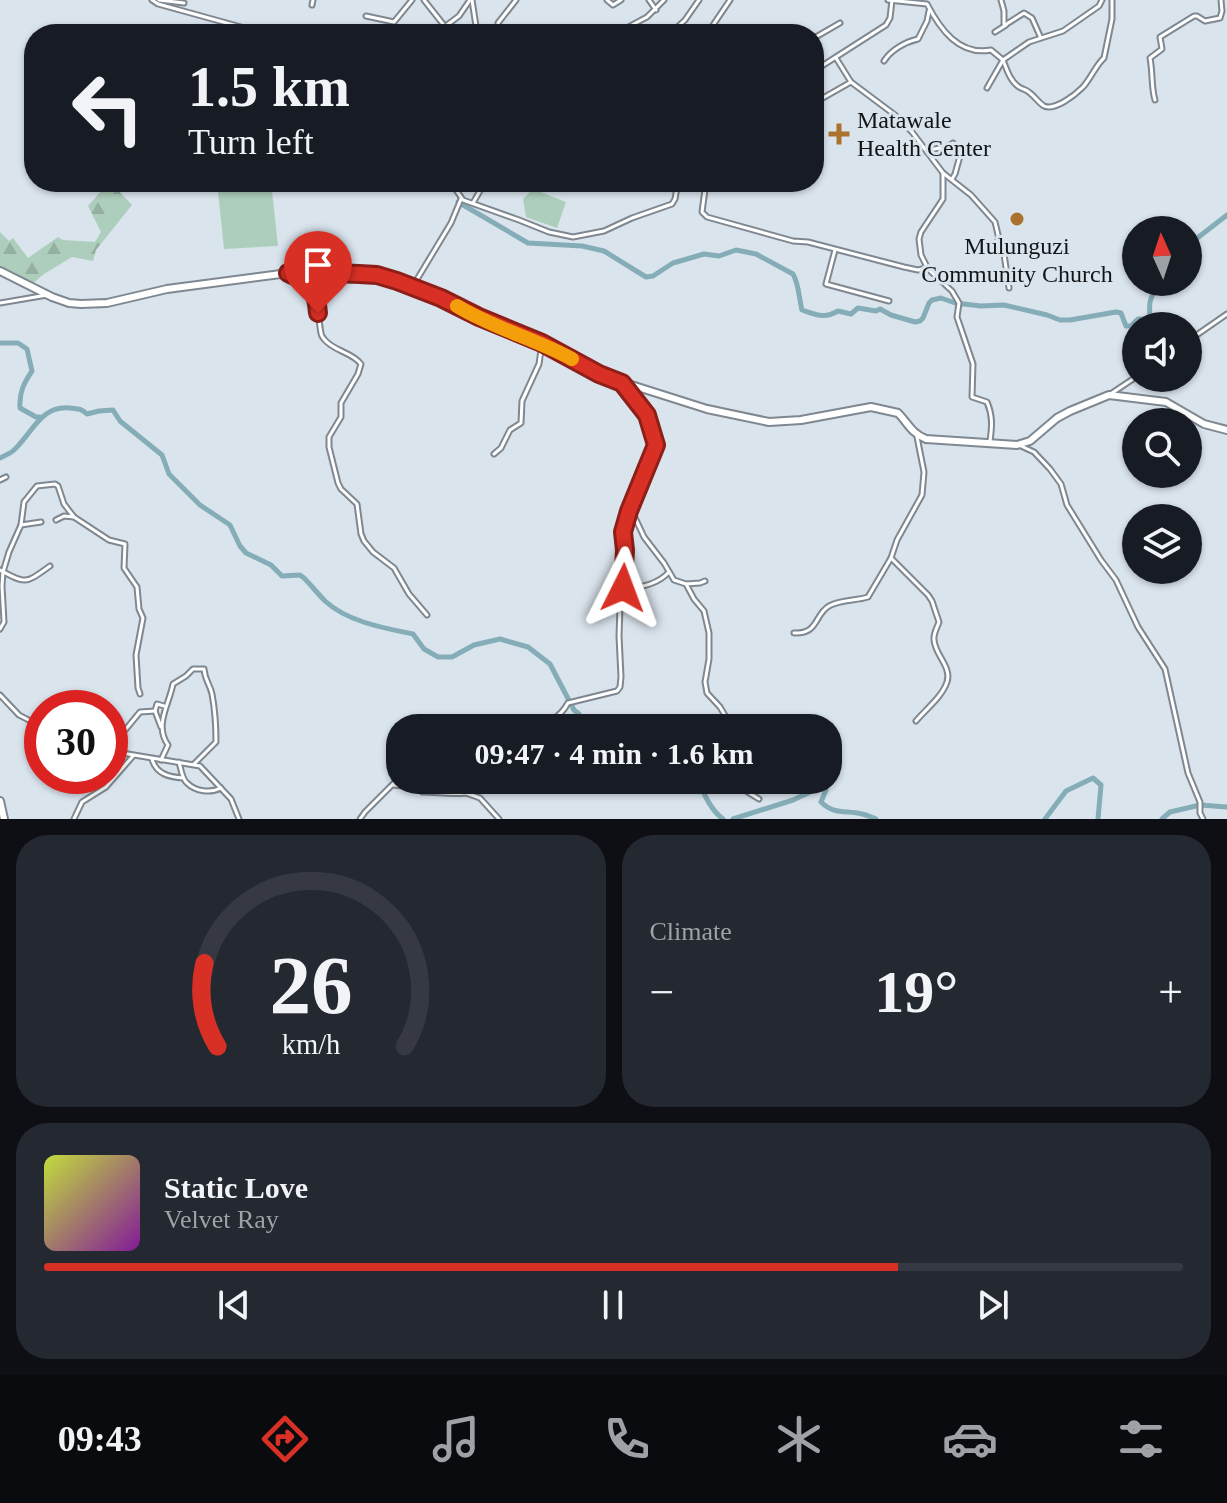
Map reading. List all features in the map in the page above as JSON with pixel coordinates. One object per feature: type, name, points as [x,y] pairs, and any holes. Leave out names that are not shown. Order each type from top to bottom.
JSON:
[{"type":"street","points":[[152,0],[230,24]]},
{"type":"street","points":[[159,0],[184,3]]},
{"type":"street","points":[[366,16],[394,22],[412,0]]},
{"type":"street","points":[[424,0],[442,24]]},
{"type":"street","points":[[448,24],[471,0]]},
{"type":"street","points":[[471,0],[476,24]]},
{"type":"street","points":[[498,24],[516,0]]},
{"type":"street","points":[[607,0],[613,5],[621,0]]},
{"type":"street","points":[[649,0],[656,10]]},
{"type":"street","points":[[633,24],[656,10],[664,0]]},
{"type":"street","points":[[681,24],[699,0]]},
{"type":"street","points":[[714,24],[730,0]]},
{"type":"street","points":[[824,65],[886,25],[890,18],[890,0],[925,3],[951,39],[960,46],[979,52],[991,50],[1003,60],[1015,84],[1046,107],[1051,107],[1083,87],[1098,63],[1104,60],[1112,19],[1112,0]]},
{"type":"street","points":[[1001,0],[1006,25]]},
{"type":"street","points":[[987,88],[1003,60],[1029,42],[1063,31],[1099,6],[1102,0]]},
{"type":"street","points":[[1155,100],[1150,58],[1162,49],[1160,37],[1194,16],[1205,21],[1220,18],[1221,0]]},
{"type":"street","points":[[884,61],[893,51],[918,39],[927,21],[929,7]]},
{"type":"street","points":[[995,32],[1023,13],[1032,18],[1040,37]]},
{"type":"street","points":[[824,32],[840,23]]},
{"type":"street","points":[[836,58],[851,82],[895,115],[943,173],[971,195],[995,222],[999,239],[993,248],[1004,254],[1009,288]]},
{"type":"street","points":[[824,97],[851,82]]},
{"type":"street","points":[[927,152],[953,143]]},
{"type":"street","points":[[952,179],[960,156]]},
{"type":"street","points":[[943,173],[943,199],[925,224],[919,239],[921,255],[927,267],[952,291],[959,303],[957,317],[973,364],[972,397],[987,402],[991,412],[990,443]]},
{"type":"street","points":[[458,192],[461,199],[472,204],[553,234],[574,237],[604,231],[672,204],[676,192]]},
{"type":"street","points":[[472,204],[479,192]]},
{"type":"street","points":[[705,192],[704,216],[918,270],[927,267]]},
{"type":"street","points":[[413,286],[451,223],[461,199]]},
{"type":"street","points":[[835,250],[826,284],[889,301]]},
{"type":"street","points":[[0,271],[69,303],[92,304],[167,289],[288,273],[377,275],[413,286],[542,343],[599,374],[707,409],[765,422],[880,408],[901,415],[915,434],[933,440],[1027,447],[1061,484],[1067,505],[1116,580],[1138,627],[1165,669],[1188,773],[1200,802],[1203,819]]},
{"type":"street","points":[[288,273],[304,281],[316,293],[323,339],[361,364],[341,403],[341,417],[329,436],[338,483],[357,504],[361,534],[366,545],[394,568],[409,594],[427,615]]},
{"type":"street","points":[[0,303],[47,295]]},
{"type":"street","points":[[1202,332],[1227,317]]},
{"type":"street","points":[[494,454],[501,448],[510,430],[521,423],[522,401],[540,363],[542,343]]},
{"type":"street","points":[[562,714],[569,702],[619,689],[623,535],[630,507],[656,445],[647,415],[622,383]]},
{"type":"street","points":[[1017,445],[1030,441],[1057,418],[1122,386]]},
{"type":"street","points":[[1109,395],[1166,402],[1204,424],[1227,430]]},
{"type":"street","points":[[794,633],[812,628],[824,610],[838,602],[868,597],[891,558],[923,491],[923,460],[915,434]]},
{"type":"street","points":[[0,480],[6,477]]},
{"type":"street","points":[[0,629],[4,622],[2,571],[21,525],[24,501],[36,487],[57,485],[64,504],[74,517],[109,540],[125,544],[124,568],[137,587],[143,618],[136,651],[140,694]]},
{"type":"street","points":[[630,507],[644,537],[675,581],[686,584],[705,581]]},
{"type":"street","points":[[56,520],[64,516],[74,517]]},
{"type":"street","points":[[21,525],[41,522]]},
{"type":"street","points":[[891,558],[931,599],[939,622],[934,636],[935,644],[948,671],[946,684],[916,721]]},
{"type":"street","points":[[2,571],[26,581],[50,566]]},
{"type":"street","points":[[623,588],[648,586],[669,572]]},
{"type":"street","points":[[686,584],[704,611],[709,633],[707,693],[724,714]]},
{"type":"street","points":[[161,727],[174,683],[193,669],[204,669],[212,694],[216,742],[194,764]]},
{"type":"street","points":[[0,695],[24,718]]},
{"type":"street","points":[[161,760],[168,745],[162,737],[155,711],[157,704],[166,706]]},
{"type":"street","points":[[128,726],[140,712],[155,711]]},
{"type":"street","points":[[128,754],[194,764],[202,768],[231,799],[239,819]]},
{"type":"street","points":[[74,819],[82,802],[106,787],[134,755]]},
{"type":"street","points":[[152,759],[162,774],[183,778]]},
{"type":"street","points":[[179,762],[188,784],[205,792],[221,788]]},
{"type":"street","points":[[360,819],[386,792]]},
{"type":"street","points":[[469,794],[480,798],[499,819]]},
{"type":"street","points":[[751,794],[759,799]]},
{"type":"street","points":[[0,801],[4,819]]},
{"type":"green space","points":[[100,192],[120,192],[132,205],[96,250],[93,261],[72,257],[31,285],[0,271],[0,232],[9,241],[13,238],[28,258],[58,237],[95,242],[101,232],[88,206]]},
{"type":"green space","points":[[218,192],[272,192],[278,246],[224,249]]},
{"type":"green space","points":[[530,192],[541,192],[566,202],[557,228],[526,217],[523,199]]},
{"type":"waterway","points":[[458,202],[528,243],[582,246],[604,251],[646,277],[673,263],[704,254],[719,256],[736,250],[756,254],[793,274],[802,310],[820,315],[838,311],[851,314],[858,308],[880,309],[915,322],[923,318],[932,300],[941,298],[981,306],[1004,305],[1060,320],[1116,312],[1121,313],[1126,326],[1131,326],[1138,319],[1148,319],[1153,296]]},
{"type":"waterway","points":[[1202,234],[1227,215]]},
{"type":"waterway","points":[[0,343],[18,343],[27,349],[32,371],[20,397],[20,408],[40,417]]},
{"type":"waterway","points":[[0,458],[14,450],[39,420],[52,411],[70,408],[87,414],[113,410],[120,421],[162,455],[169,474],[200,505],[230,525],[246,553],[271,565],[282,576],[300,575],[325,601],[344,614],[413,634],[424,649],[438,657],[452,657],[474,645],[500,639],[528,647],[550,664],[579,714]]},
{"type":"waterway","points":[[1045,819],[1066,791],[1093,778],[1101,785],[1098,819]]},
{"type":"waterway","points":[[733,819],[793,800],[821,787],[826,790],[821,802],[826,806],[876,819]]},
{"type":"waterway","points":[[705,794],[723,819]]},
{"type":"waterway","points":[[1162,819],[1170,812],[1200,805],[1227,807]]},
{"type":"slow traffic","points":[[457,306],[572,359]]},
{"type":"place","name":"Matawale Health Center","points":[[839,134]]},
{"type":"place","name":"Mulunguzi Community Church","points":[[1017,219]]},
{"type":"route","points":[[318,313],[314,290],[288,273],[359,274],[384,277],[413,286],[622,383],[647,415],[656,445],[623,532],[623,588]]}]
